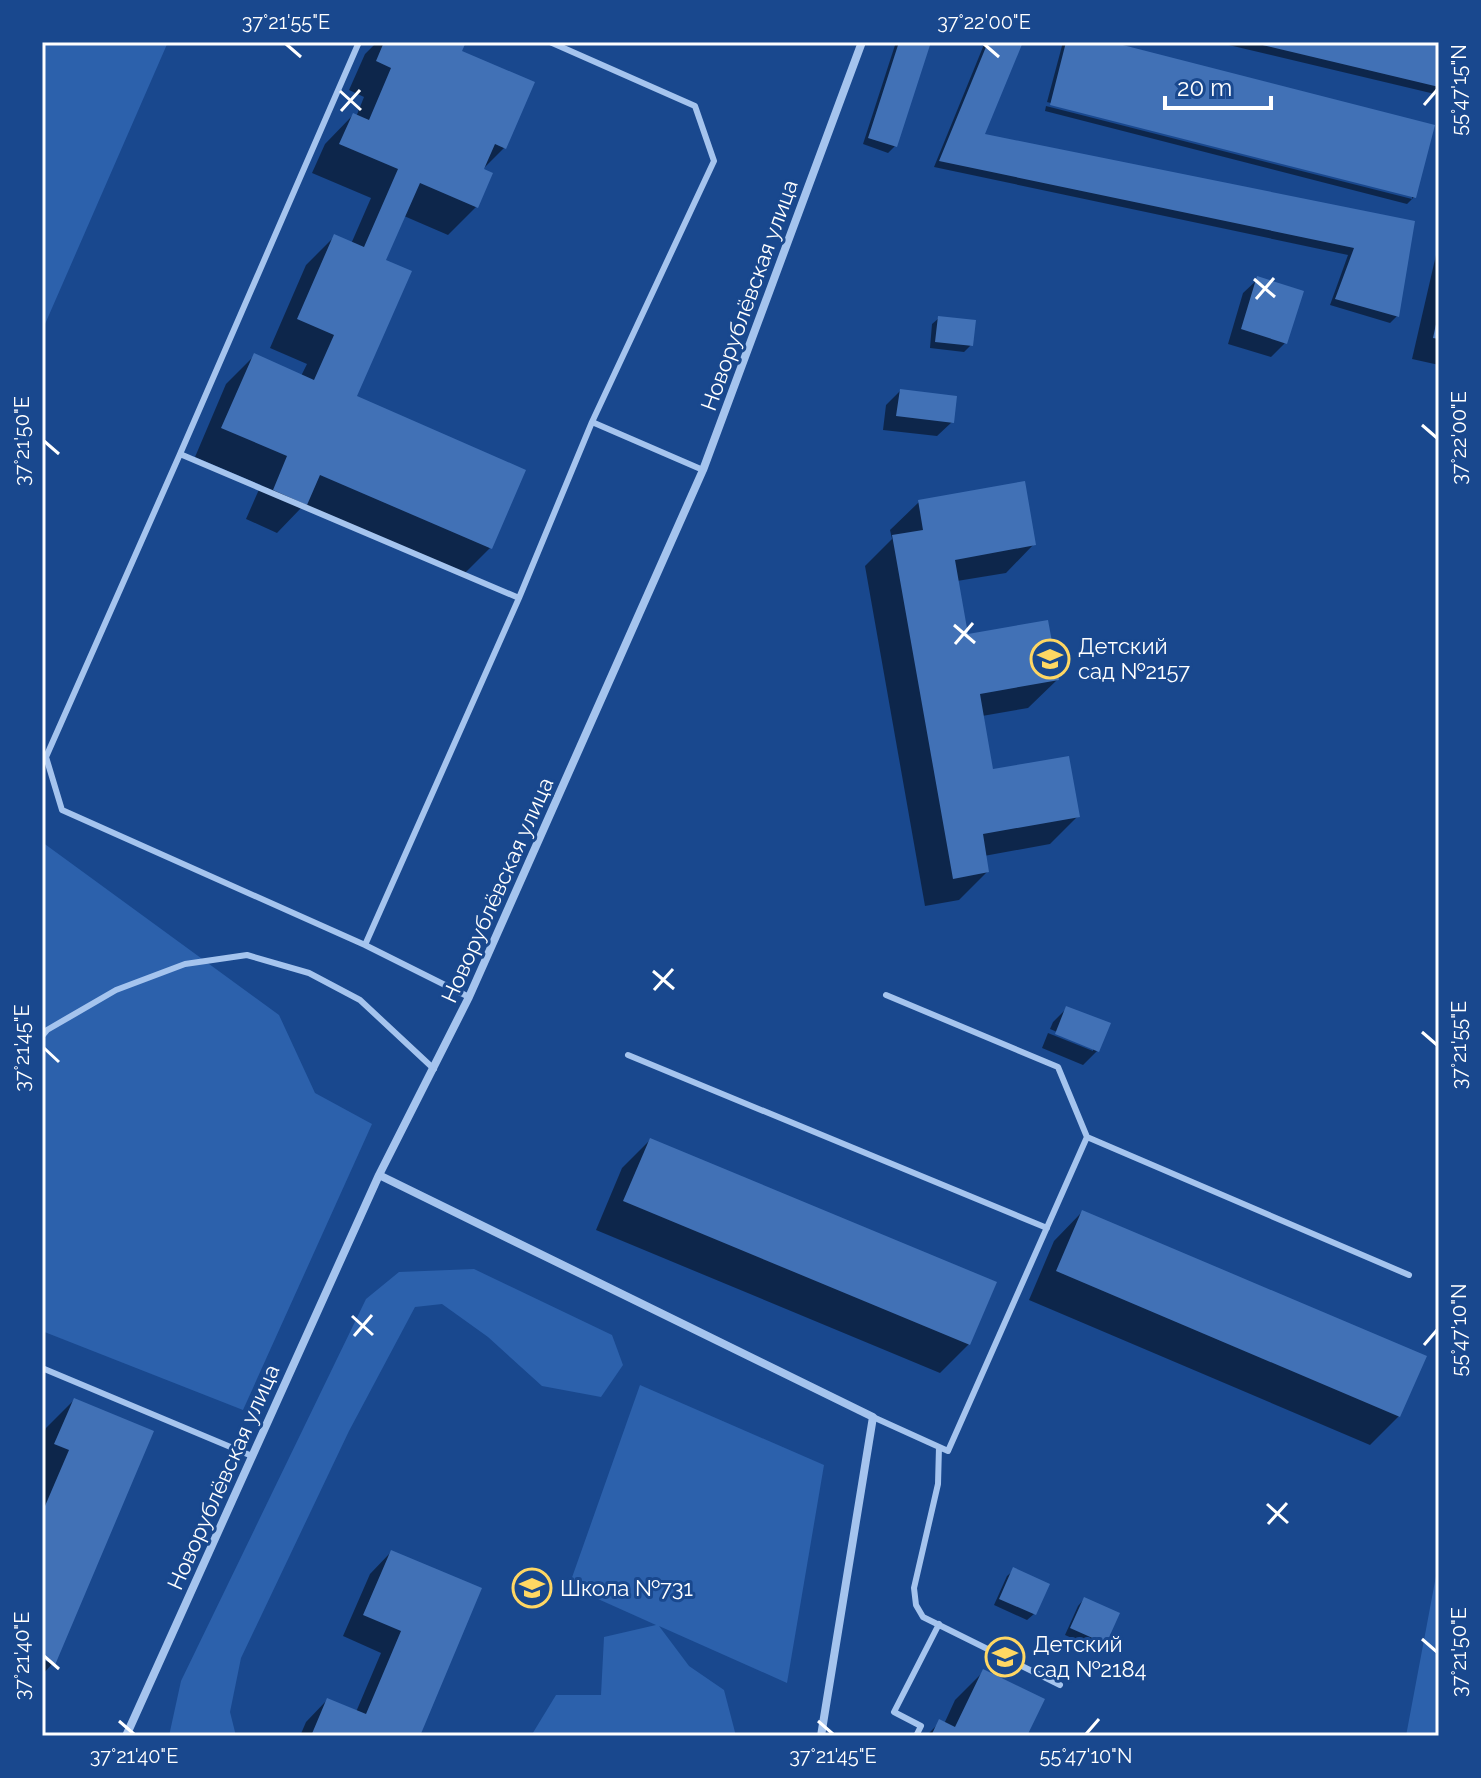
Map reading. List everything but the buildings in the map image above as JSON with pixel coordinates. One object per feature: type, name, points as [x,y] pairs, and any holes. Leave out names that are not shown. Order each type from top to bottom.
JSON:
[{"type":"street","name":"Новорублёвская улица","points":[[126,1736],[379,1175],[469,997],[703,470],[862,42]]},
{"type":"street","points":[[379,1175],[873,1417],[821,1736]]},
{"type":"lane","points":[[359,42],[46,757],[62,810],[365,945],[469,997]]},
{"type":"lane","points":[[365,945],[519,598],[592,422],[714,161],[695,106],[550,42]]},
{"type":"lane","points":[[592,422],[703,470]]},
{"type":"lane","points":[[180,454],[519,598]]},
{"type":"lane","points":[[42,1036],[47,1030],[116,990],[185,964],[247,955],[309,973],[360,1000],[434,1069]]},
{"type":"lane","points":[[886,995],[1058,1067],[1087,1137],[1409,1275]]},
{"type":"lane","points":[[628,1055],[1047,1228]]},
{"type":"lane","points":[[873,1417],[948,1451],[1087,1137]]},
{"type":"lane","points":[[42,1368],[252,1456]]},
{"type":"lane","points":[[939,1447],[938,1484],[914,1588],[916,1605],[923,1617],[1060,1685]]},
{"type":"lane","points":[[916,1736],[921,1726],[894,1712],[939,1624]]},
{"type":"shaded area","points":[[42,42],[168,42],[42,331]]},
{"type":"shaded area","points":[[42,842],[279,1015],[315,1093],[372,1124],[243,1410],[42,1331]]},
{"type":"shaded area","points":[[474,1269],[612,1335],[623,1365],[601,1397],[542,1386],[488,1337],[442,1304],[415,1307],[349,1431],[241,1658],[230,1712],[236,1736],[169,1736],[181,1681],[366,1299],[399,1272]]},
{"type":"shaded area","points":[[640,1385],[824,1465],[787,1683],[659,1626],[689,1666],[724,1690],[736,1736],[531,1736],[556,1695],[601,1695],[604,1637],[656,1625],[569,1586]]},
{"type":"shaded area","points":[[1439,1560],[1439,1736],[1406,1736]]},
{"type":"place","name":"Детский сад №2157","points":[[1050,659]]},
{"type":"place","name":"Школа №731","points":[[532,1588]]},
{"type":"place","name":"Детский сад №2184","points":[[1005,1657]]}]
